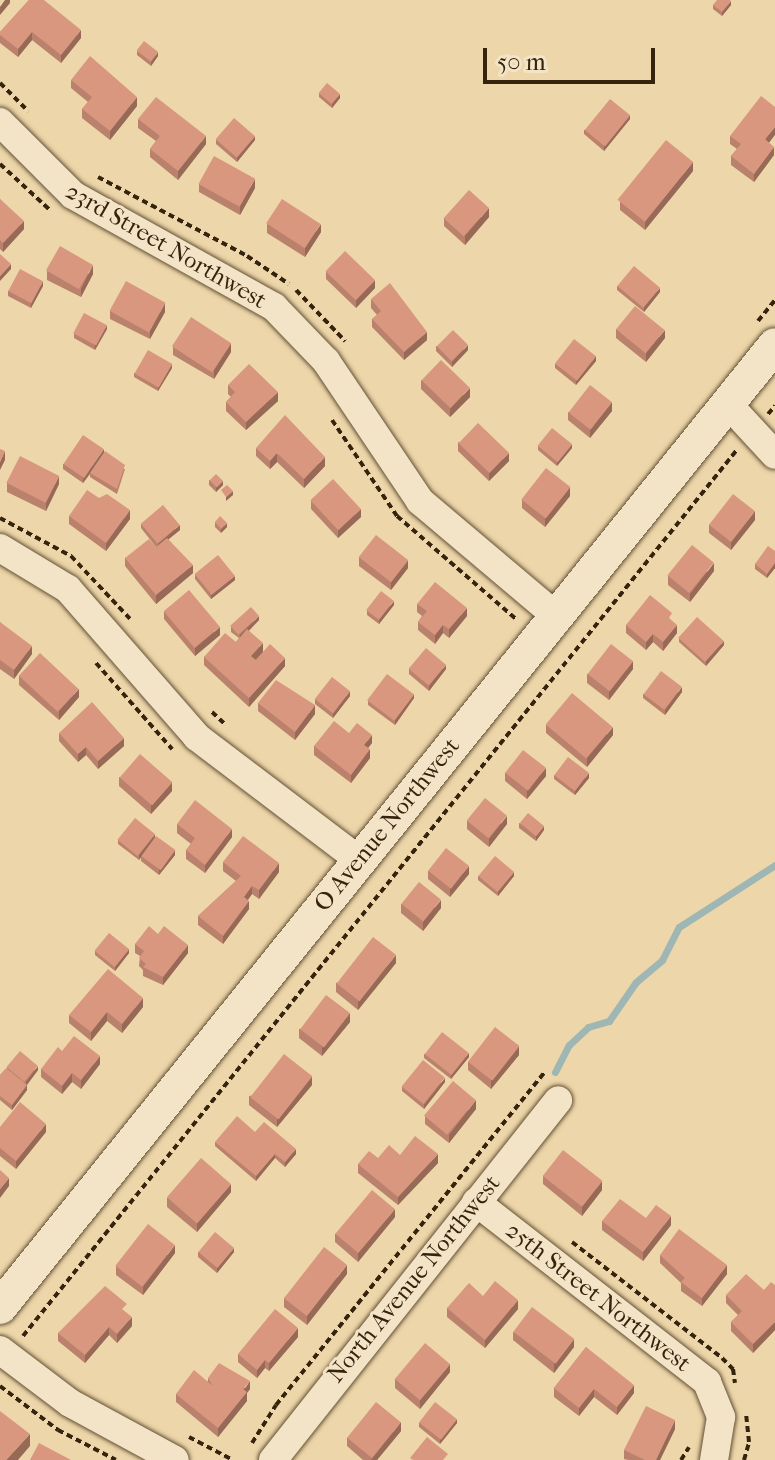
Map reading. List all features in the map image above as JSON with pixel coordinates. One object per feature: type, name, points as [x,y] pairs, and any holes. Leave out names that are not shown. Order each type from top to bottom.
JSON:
[{"type":"street","name":"23rd Street Northwest","points":[[0,122],[73,195],[241,284],[274,307],[326,361],[420,501],[539,620]]},
{"type":"street","name":"O Avenue Northwest","points":[[0,1307],[359,860],[539,620],[728,404],[775,345]]},
{"type":"street","points":[[728,404],[775,455]]},
{"type":"street","points":[[0,548],[68,589],[197,737],[359,860]]},
{"type":"street","name":"North Avenue Northwest","points":[[260,1456],[476,1202],[558,1100]]},
{"type":"street","name":"25th Street Northwest","points":[[476,1202],[694,1370],[715,1396],[721,1440],[714,1460]]},
{"type":"street","points":[[8,1347],[70,1403],[175,1460]]},
{"type":"path","points":[[0,164],[56,215]]},
{"type":"path","points":[[328,412],[371,483],[409,529],[539,620]]},
{"type":"path","points":[[8,1347],[745,442]]},
{"type":"path","points":[[0,518],[80,563],[134,624]]},
{"type":"path","points":[[210,710],[231,729]]},
{"type":"path","points":[[260,1456],[276,1405],[545,1072]]},
{"type":"path","points":[[681,1460],[694,1439]]},
{"type":"building","points":[[29,0],[44,0],[81,30],[61,55],[32,32],[18,49],[0,35]]},
{"type":"building","points":[[717,0],[731,1],[722,12],[713,5]]},
{"type":"building","points":[[144,41],[158,52],[151,62],[137,50]]},
{"type":"building","points":[[90,56],[137,97],[110,131],[82,109],[92,97],[71,80]]},
{"type":"building","points":[[327,83],[340,94],[332,104],[319,93]]},
{"type":"building","points":[[761,96],[775,107],[775,127],[765,139],[774,147],[754,174],[731,156],[741,144],[730,136]]},
{"type":"building","points":[[156,97],[206,136],[178,171],[150,149],[160,136],[138,119]]},
{"type":"building","points":[[610,99],[630,115],[605,146],[585,130]]},
{"type":"building","points":[[234,118],[255,136],[237,158],[216,139]]},
{"type":"building","points":[[666,140],[693,162],[645,222],[618,200]]},
{"type":"building","points":[[214,156],[255,179],[240,207],[198,184]]},
{"type":"building","points":[[469,190],[489,208],[464,236],[444,218]]},
{"type":"building","points":[[0,199],[24,221],[3,243],[0,240]]},
{"type":"building","points":[[282,199],[321,224],[305,248],[266,223]]},
{"type":"building","points":[[60,246],[93,265],[79,289],[46,270]]},
{"type":"building","points":[[345,251],[375,280],[356,300],[326,271]]},
{"type":"building","points":[[0,254],[11,264],[0,276]]},
{"type":"building","points":[[634,266],[660,288],[643,308],[617,286]]},
{"type":"building","points":[[20,269],[43,281],[31,303],[8,291]]},
{"type":"building","points":[[126,281],[165,303],[149,333],[110,311]]},
{"type":"building","points":[[390,283],[427,332],[404,352],[372,319],[381,311],[371,299]]},
{"type":"building","points":[[635,306],[665,330],[646,353],[616,329]]},
{"type":"building","points":[[84,313],[107,325],[96,346],[73,333]]},
{"type":"building","points":[[191,317],[231,343],[212,372],[172,346]]},
{"type":"building","points":[[453,330],[468,345],[452,361],[437,346]]},
{"type":"building","points":[[574,339],[596,356],[577,381],[555,363]]},
{"type":"building","points":[[148,350],[172,364],[159,387],[134,373]]},
{"type":"building","points":[[441,360],[470,388],[450,408],[422,380]]},
{"type":"building","points":[[249,364],[278,392],[246,422],[226,402],[235,392],[228,385]]},
{"type":"building","points":[[590,385],[612,402],[591,430],[568,413]]},
{"type":"building","points":[[285,415],[325,457],[304,479],[277,453],[270,461],[256,448]]},
{"type":"building","points":[[478,423],[509,453],[489,473],[459,443]]},
{"type":"building","points":[[552,428],[572,444],[558,462],[538,446]]},
{"type":"building","points":[[83,435],[104,449],[84,478],[63,464]]},
{"type":"building","points":[[105,451],[125,465],[117,489],[90,473]]},
{"type":"building","points":[[20,456],[59,476],[46,503],[6,483]]},
{"type":"building","points":[[546,468],[570,487],[546,519],[521,500]]},
{"type":"building","points":[[216,474],[223,481],[217,487],[210,480]]},
{"type":"building","points":[[333,479],[361,509],[338,530],[310,500]]},
{"type":"building","points":[[227,485],[233,491],[226,497],[221,490]]},
{"type":"building","points":[[87,490],[99,498],[107,494],[130,510],[106,543],[69,516]]},
{"type":"building","points":[[733,494],[755,511],[731,542],[709,525]]},
{"type":"building","points":[[163,505],[180,525],[157,544],[141,524]]},
{"type":"building","points":[[220,516],[227,523],[221,529],[215,522]]},
{"type":"building","points":[[376,535],[408,560],[391,582],[359,557]]},
{"type":"building","points":[[167,538],[193,565],[156,595],[125,558],[149,539],[156,547]]},
{"type":"building","points":[[692,545],[714,563],[689,593],[667,575]]},
{"type":"building","points":[[768,546],[775,551],[775,563],[767,574],[755,564]]},
{"type":"building","points":[[218,555],[235,576],[212,595],[195,574]]},
{"type":"building","points":[[435,582],[467,608],[449,629],[443,625],[435,635],[418,622],[427,611],[417,604]]},
{"type":"building","points":[[189,590],[220,627],[195,648],[164,611]]},
{"type":"building","points":[[381,591],[394,601],[379,620],[366,610]]},
{"type":"building","points":[[650,595],[672,613],[669,618],[677,625],[663,642],[653,634],[646,642],[626,625]]},
{"type":"building","points":[[251,607],[259,616],[238,635],[230,626]]},
{"type":"building","points":[[697,617],[724,641],[705,662],[678,638]]},
{"type":"building","points":[[0,622],[32,646],[14,670],[0,660]]},
{"type":"building","points":[[247,629],[263,643],[251,656],[256,660],[270,644],[285,658],[249,698],[204,657],[225,633],[236,642]]},
{"type":"building","points":[[611,644],[633,661],[610,691],[588,674]]},
{"type":"building","points":[[426,648],[446,665],[429,685],[409,669]]},
{"type":"building","points":[[40,653],[79,689],[58,712],[19,676]]},
{"type":"building","points":[[661,671],[682,687],[664,710],[644,694]]},
{"type":"building","points":[[387,674],[414,694],[394,721],[367,700]]},
{"type":"building","points":[[332,677],[350,691],[333,713],[315,699]]},
{"type":"building","points":[[276,680],[315,705],[295,732],[258,703]]},
{"type":"building","points":[[572,693],[613,727],[586,758],[546,724]]},
{"type":"building","points":[[92,702],[124,738],[98,761],[86,747],[78,754],[59,733]]},
{"type":"building","points":[[334,721],[349,733],[357,723],[372,735],[364,745],[370,749],[351,775],[314,746]]},
{"type":"building","points":[[523,750],[546,768],[528,791],[505,773]]},
{"type":"building","points":[[140,754],[172,782],[152,806],[120,777]]},
{"type":"building","points":[[568,757],[589,773],[575,791],[554,775]]},
{"type":"building","points":[[485,798],[507,816],[489,838],[467,821]]},
{"type":"building","points":[[195,800],[232,829],[205,865],[186,850],[195,838],[177,824]]},
{"type":"building","points":[[528,813],[544,826],[536,836],[520,823]]},
{"type":"building","points":[[135,818],[155,834],[138,856],[117,840]]},
{"type":"building","points":[[156,836],[175,850],[161,870],[141,856]]},
{"type":"building","points":[[243,836],[279,863],[259,890],[252,886],[244,897],[249,901],[223,936],[198,916],[241,876],[223,862]]},
{"type":"building","points":[[446,848],[469,866],[451,889],[428,871]]},
{"type":"building","points":[[495,856],[514,872],[497,892],[478,876]]},
{"type":"building","points":[[419,882],[441,900],[423,921],[401,904]]},
{"type":"building","points":[[149,926],[158,934],[164,926],[188,945],[163,977],[143,967],[146,964],[139,958],[144,951],[135,944]]},
{"type":"building","points":[[109,933],[129,949],[115,967],[95,951]]},
{"type":"building","points":[[373,937],[396,955],[360,1001],[337,983]]},
{"type":"building","points":[[108,969],[143,998],[122,1024],[107,1012],[91,1032],[69,1015]]},
{"type":"building","points":[[326,995],[350,1013],[324,1047],[300,1029]]},
{"type":"building","points":[[495,1027],[519,1046],[492,1081],[468,1062]]},
{"type":"building","points":[[442,1032],[469,1053],[452,1075],[425,1054]]},
{"type":"building","points":[[74,1036],[100,1056],[81,1080],[72,1073],[62,1086],[41,1069],[58,1047],[62,1051]]},
{"type":"building","points":[[20,1051],[38,1066],[24,1082],[7,1067]]},
{"type":"building","points":[[284,1054],[312,1076],[279,1120],[250,1097]]},
{"type":"building","points":[[423,1060],[445,1078],[423,1104],[402,1086]]},
{"type":"building","points":[[6,1068],[27,1085],[12,1105],[0,1096],[0,1075]]},
{"type":"building","points":[[453,1081],[476,1100],[447,1135],[424,1115]]},
{"type":"building","points":[[20,1102],[46,1124],[16,1161],[0,1148],[0,1127]]},
{"type":"building","points":[[237,1116],[255,1132],[264,1122],[296,1149],[285,1162],[275,1154],[256,1176],[215,1142]]},
{"type":"building","points":[[415,1136],[438,1154],[398,1197],[358,1164],[369,1151],[378,1158],[389,1145],[400,1155]]},
{"type":"building","points":[[563,1150],[602,1181],[582,1207],[543,1176]]},
{"type":"building","points":[[201,1158],[231,1184],[197,1223],[167,1197]]},
{"type":"building","points":[[0,1170],[9,1178],[0,1189]]},
{"type":"building","points":[[372,1190],[395,1209],[358,1253],[335,1234]]},
{"type":"building","points":[[620,1199],[646,1218],[656,1205],[671,1216],[643,1252],[602,1221]]},
{"type":"building","points":[[148,1224],[175,1245],[142,1287],[115,1266]]},
{"type":"building","points":[[679,1229],[727,1265],[702,1298],[681,1282],[685,1278],[660,1255]]},
{"type":"building","points":[[215,1232],[234,1248],[217,1268],[198,1252]]},
{"type":"building","points":[[324,1247],[347,1265],[307,1316],[284,1298]]},
{"type":"building","points":[[746,1274],[764,1290],[771,1282],[775,1285],[775,1322],[753,1344],[731,1322],[742,1311],[726,1295]]},
{"type":"building","points":[[495,1281],[518,1300],[485,1340],[447,1308],[469,1283],[483,1296]]},
{"type":"building","points":[[105,1286],[127,1304],[122,1309],[132,1317],[117,1334],[109,1327],[85,1355],[58,1333]]},
{"type":"building","points":[[532,1307],[574,1339],[556,1364],[513,1332]]},
{"type":"building","points":[[275,1309],[298,1328],[269,1363],[265,1360],[257,1370],[238,1354]]},
{"type":"building","points":[[425,1343],[450,1364],[420,1400],[395,1379]]},
{"type":"building","points":[[586,1347],[634,1385],[617,1407],[594,1389],[579,1408],[554,1388]]},
{"type":"building","points":[[219,1363],[250,1381],[243,1389],[247,1392],[218,1428],[176,1394],[194,1370],[213,1386],[208,1378]]},
{"type":"building","points":[[376,1402],[401,1422],[372,1458],[347,1438]]},
{"type":"building","points":[[435,1402],[457,1419],[441,1440],[419,1422]]},
{"type":"building","points":[[646,1406],[675,1420],[656,1460],[645,1460],[624,1450]]},
{"type":"building","points":[[0,1411],[30,1434],[6,1460],[0,1460]]},
{"type":"building","points":[[427,1437],[448,1454],[443,1460],[410,1458]]},
{"type":"building","points":[[39,1443],[71,1460],[30,1460]]},
{"type":"waterway","points":[[555,1072],[569,1045],[588,1027],[609,1021],[636,982],[662,960],[679,927],[775,865]]}]
